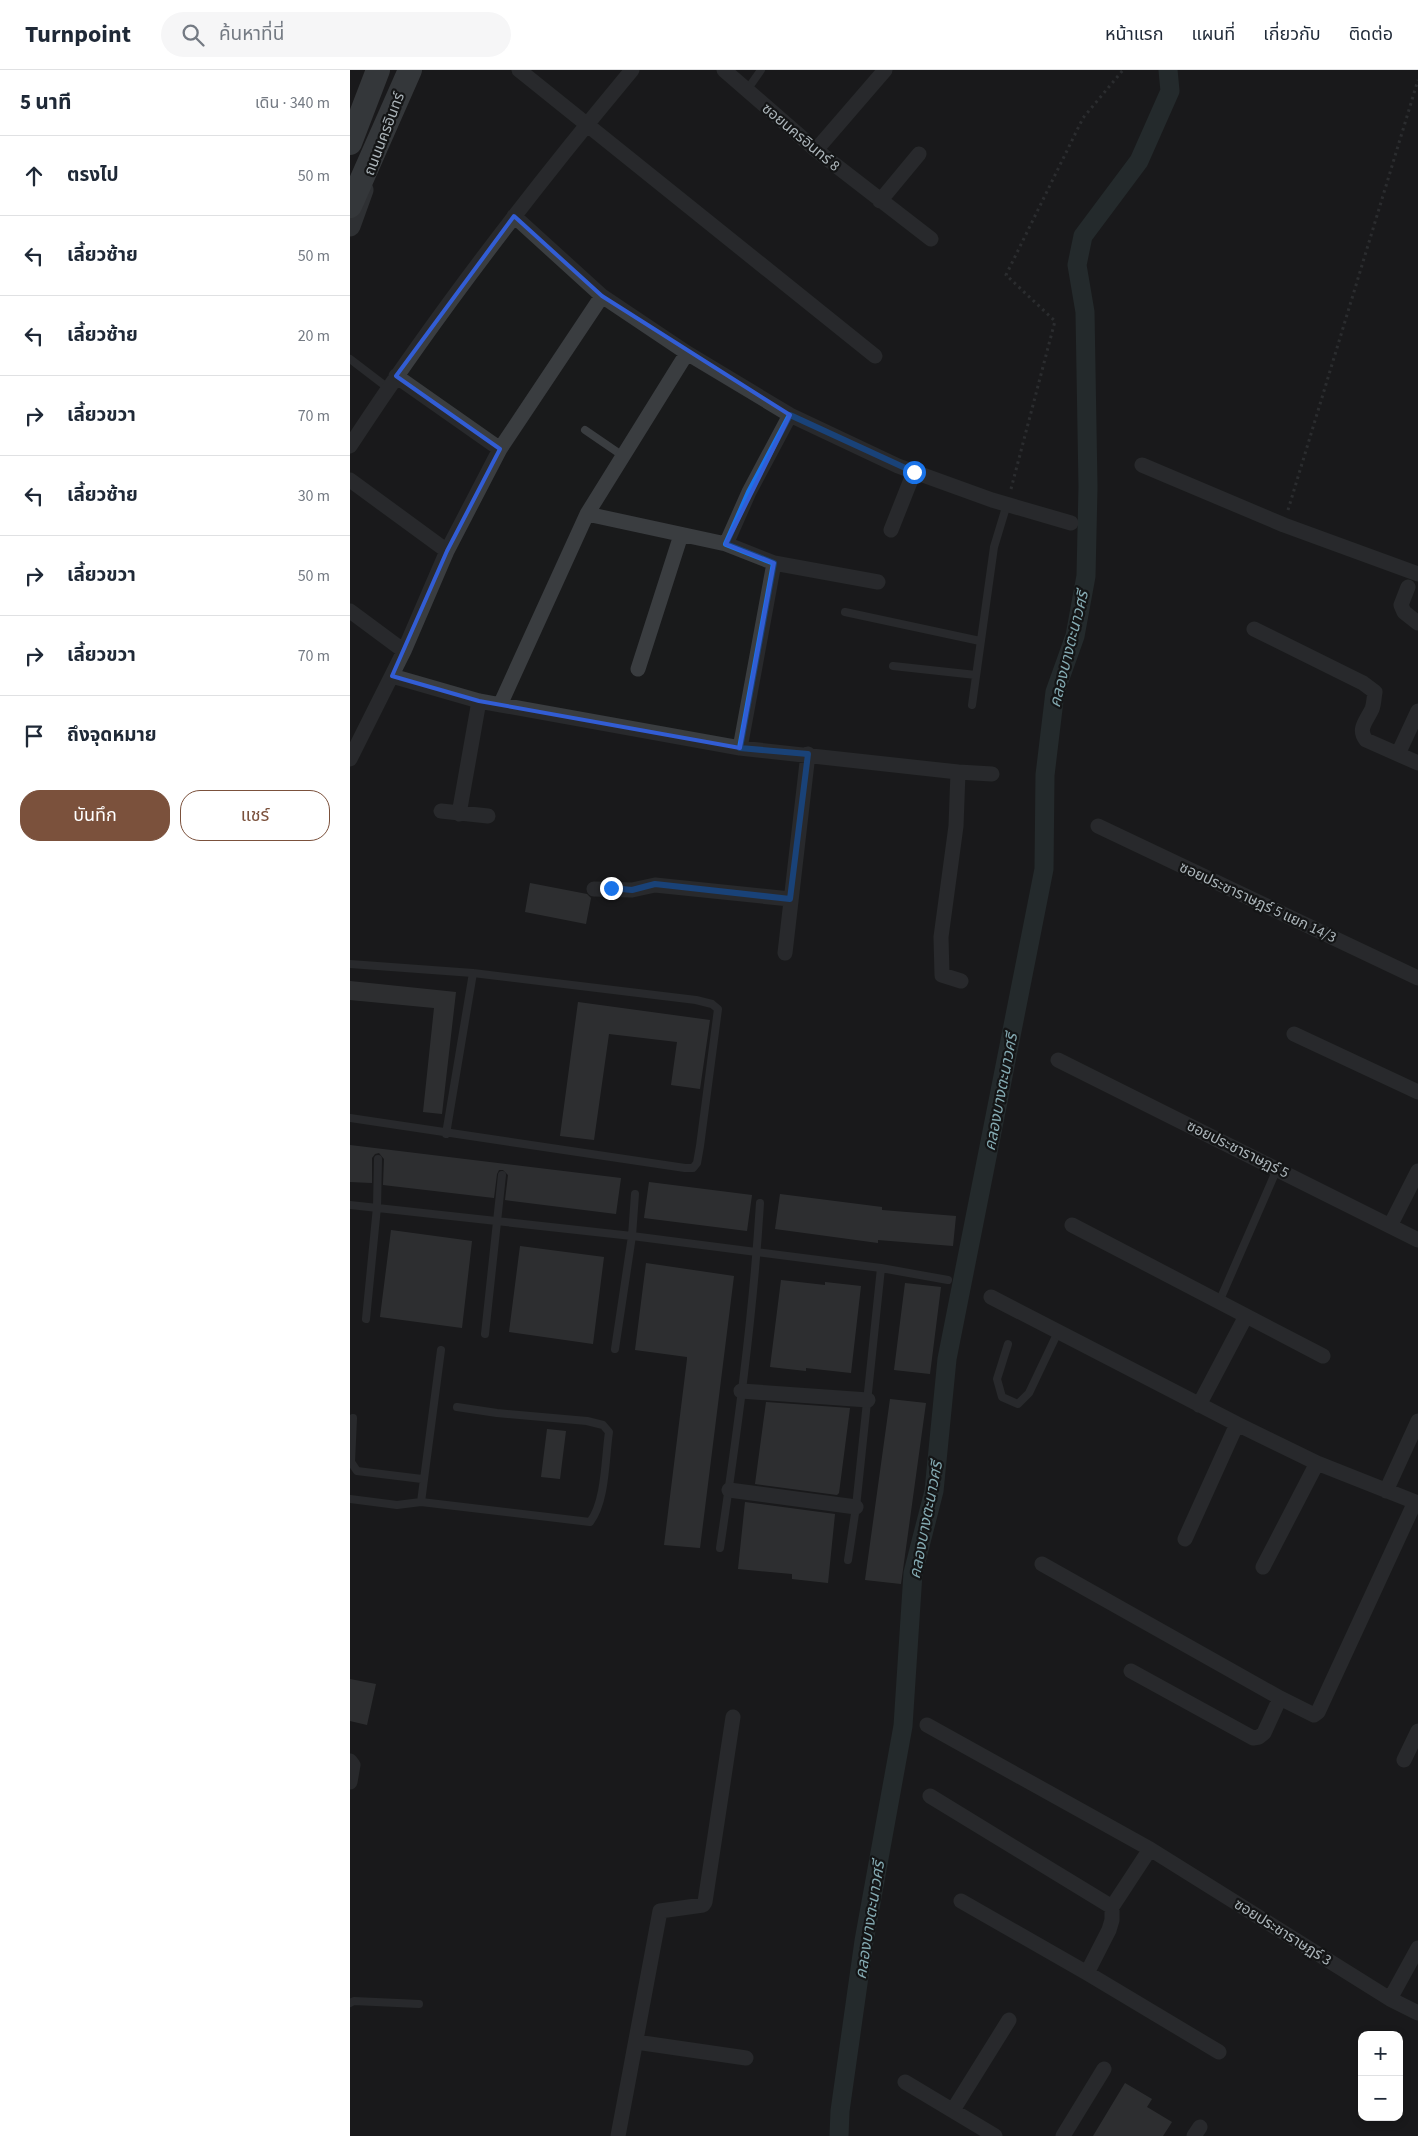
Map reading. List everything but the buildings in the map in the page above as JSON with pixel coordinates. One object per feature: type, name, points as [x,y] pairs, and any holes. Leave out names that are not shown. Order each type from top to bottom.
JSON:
[{"type":"main road","name":"ถนนนครอินทร์","points":[[350,143],[378,70]]},
{"type":"main road","name":"ถนนนครอินทร์","points":[[350,226],[384,131],[410,70]]},
{"type":"main road","points":[[350,206],[384,131]]},
{"type":"street","points":[[519,70],[875,356]]},
{"type":"street","points":[[350,446],[392,382],[514,216],[632,70]]},
{"type":"street","name":"ซอยนครอินทร์ 8","points":[[724,70],[816,150],[931,239]]},
{"type":"street","points":[[816,150],[885,70]]},
{"type":"street","points":[[880,201],[919,154]]},
{"type":"street","points":[[514,216],[602,296],[687,353],[790,415],[914,472],[1007,504],[1071,523]]},
{"type":"street","points":[[350,759],[404,651],[447,551],[500,449],[602,296]]},
{"type":"street","points":[[500,705],[587,514],[687,353]]},
{"type":"street","points":[[392,382],[500,449]]},
{"type":"street","points":[[726,544],[749,492],[790,415]]},
{"type":"street","points":[[1142,465],[1284,524],[1418,574]]},
{"type":"street","points":[[891,530],[914,472]]},
{"type":"street","points":[[350,480],[447,551]]},
{"type":"street","points":[[587,514],[726,544],[774,563],[878,582]]},
{"type":"street","points":[[638,669],[681,535]]},
{"type":"street","points":[[740,748],[774,563]]},
{"type":"street","points":[[1408,587],[1401,605],[1404,612],[1418,622]]},
{"type":"street","points":[[350,611],[404,651]]},
{"type":"street","points":[[1254,629],[1363,683],[1376,692],[1373,707],[1362,729],[1363,736],[1366,740],[1418,763]]},
{"type":"street","points":[[392,676],[479,701],[740,748],[992,774]]},
{"type":"street","points":[[459,814],[479,701]]},
{"type":"street","points":[[1398,754],[1418,711]]},
{"type":"street","points":[[785,953],[808,754]]},
{"type":"street","points":[[958,772],[956,826],[941,937],[942,975],[961,982]]},
{"type":"street","points":[[441,811],[488,816]]},
{"type":"street","name":"ซอยประชาราษฎร์ 5 แยก 14/3","points":[[1098,826],[1418,978]]},
{"type":"street","points":[[594,889],[632,890],[655,884],[790,899]]},
{"type":"street","points":[[1294,1034],[1418,1092]]},
{"type":"street","name":"ซอยประชาราษฏร์ 5","points":[[1058,1060],[1278,1168],[1418,1240]]},
{"type":"street","points":[[1390,1226],[1418,1170]]},
{"type":"street","points":[[1072,1225],[1323,1356]]},
{"type":"street","points":[[991,1297],[1199,1405],[1317,1463],[1416,1502],[1318,1712],[1314,1715],[1280,1698],[1042,1564]]},
{"type":"street","points":[[1199,1405],[1246,1316]]},
{"type":"street","points":[[741,1391],[868,1400]]},
{"type":"street","points":[[1386,1491],[1418,1421]]},
{"type":"street","points":[[1185,1539],[1237,1424]]},
{"type":"street","points":[[1263,1567],[1317,1463]]},
{"type":"street","points":[[729,1490],[856,1507]]},
{"type":"street","points":[[1131,1671],[1253,1738],[1259,1737],[1264,1733],[1280,1698]]},
{"type":"street","points":[[618,2136],[660,1911],[703,1905],[705,1902],[732,1718]]},
{"type":"street","name":"ซอยประชาราษฏร์ 3","points":[[927,1725],[1150,1848],[1390,1999],[1418,2013]]},
{"type":"street","points":[[1404,1760],[1418,1731]]},
{"type":"street","points":[[350,1761],[353,1770],[350,1782]]},
{"type":"street","points":[[930,1796],[1112,1907]]},
{"type":"street","points":[[1087,1973],[1109,1930],[1112,1920],[1112,1907],[1150,1848]]},
{"type":"street","points":[[961,1901],[1087,1973],[1219,2052]]},
{"type":"street","points":[[1390,1999],[1418,1948]]},
{"type":"street","points":[[953,2110],[1009,2020]]},
{"type":"street","points":[[636,2042],[746,2058]]},
{"type":"street","points":[[1062,2136],[1104,2069]]},
{"type":"street","points":[[905,2082],[995,2136]]},
{"type":"lane","points":[[747,90],[761,70]]},
{"type":"lane","points":[[350,359],[392,382]]},
{"type":"lane","points":[[585,430],[623,456]]},
{"type":"lane","points":[[972,705],[994,547],[1007,504]]},
{"type":"lane","points":[[845,612],[980,641]]},
{"type":"lane","points":[[893,666],[976,675]]},
{"type":"lane","points":[[350,964],[473,973],[712,1004],[718,1009],[700,1146],[697,1163],[693,1168],[446,1134],[350,1118]]},
{"type":"lane","points":[[446,1134],[473,973]]},
{"type":"lane","points":[[366,1319],[377,1208],[378,1159]]},
{"type":"lane","points":[[1219,1302],[1278,1168]]},
{"type":"lane","points":[[485,1334],[502,1175]]},
{"type":"lane","points":[[615,1349],[632,1236],[635,1194]]},
{"type":"lane","points":[[720,1548],[741,1391],[757,1252],[760,1203]]},
{"type":"lane","points":[[350,1205],[632,1236],[882,1268],[948,1280]]},
{"type":"lane","points":[[848,1560],[856,1507],[882,1268]]},
{"type":"lane","points":[[1008,1344],[997,1379],[1002,1398],[1018,1404],[1029,1393],[1058,1332]]},
{"type":"lane","points":[[421,1502],[422,1479],[441,1350]]},
{"type":"lane","points":[[350,1499],[397,1505],[421,1502],[590,1522],[597,1514],[609,1432],[603,1425],[587,1420],[457,1408]]},
{"type":"lane","points":[[354,1418],[351,1462],[357,1471],[422,1479]]},
{"type":"lane","points":[[350,2003],[354,2001],[419,2004]]},
{"type":"path","points":[[1007,504],[1055,321],[1006,275],[1083,118],[1123,70]]},
{"type":"path","points":[[1284,524],[1418,80]]},
{"type":"highlighted area","points":[[514,216],[602,296],[790,415],[726,544],[774,563],[740,748],[479,701],[392,676],[447,551],[500,449],[396,376]]},
{"type":"waterway","name":"คลองบางตะนาวศรี","points":[[839,2136],[840,2111],[864,1941],[903,1726],[913,1573],[934,1491],[947,1359],[1044,869],[1045,775],[1055,692],[1075,636],[1086,576],[1088,487],[1085,312],[1077,265],[1083,236],[1139,161],[1170,91],[1168,70]]},
{"type":"route","points":[[611,888],[632,890],[655,884],[790,899],[808,754],[740,748],[774,563],[726,544],[749,492],[790,415],[914,472]]}]
